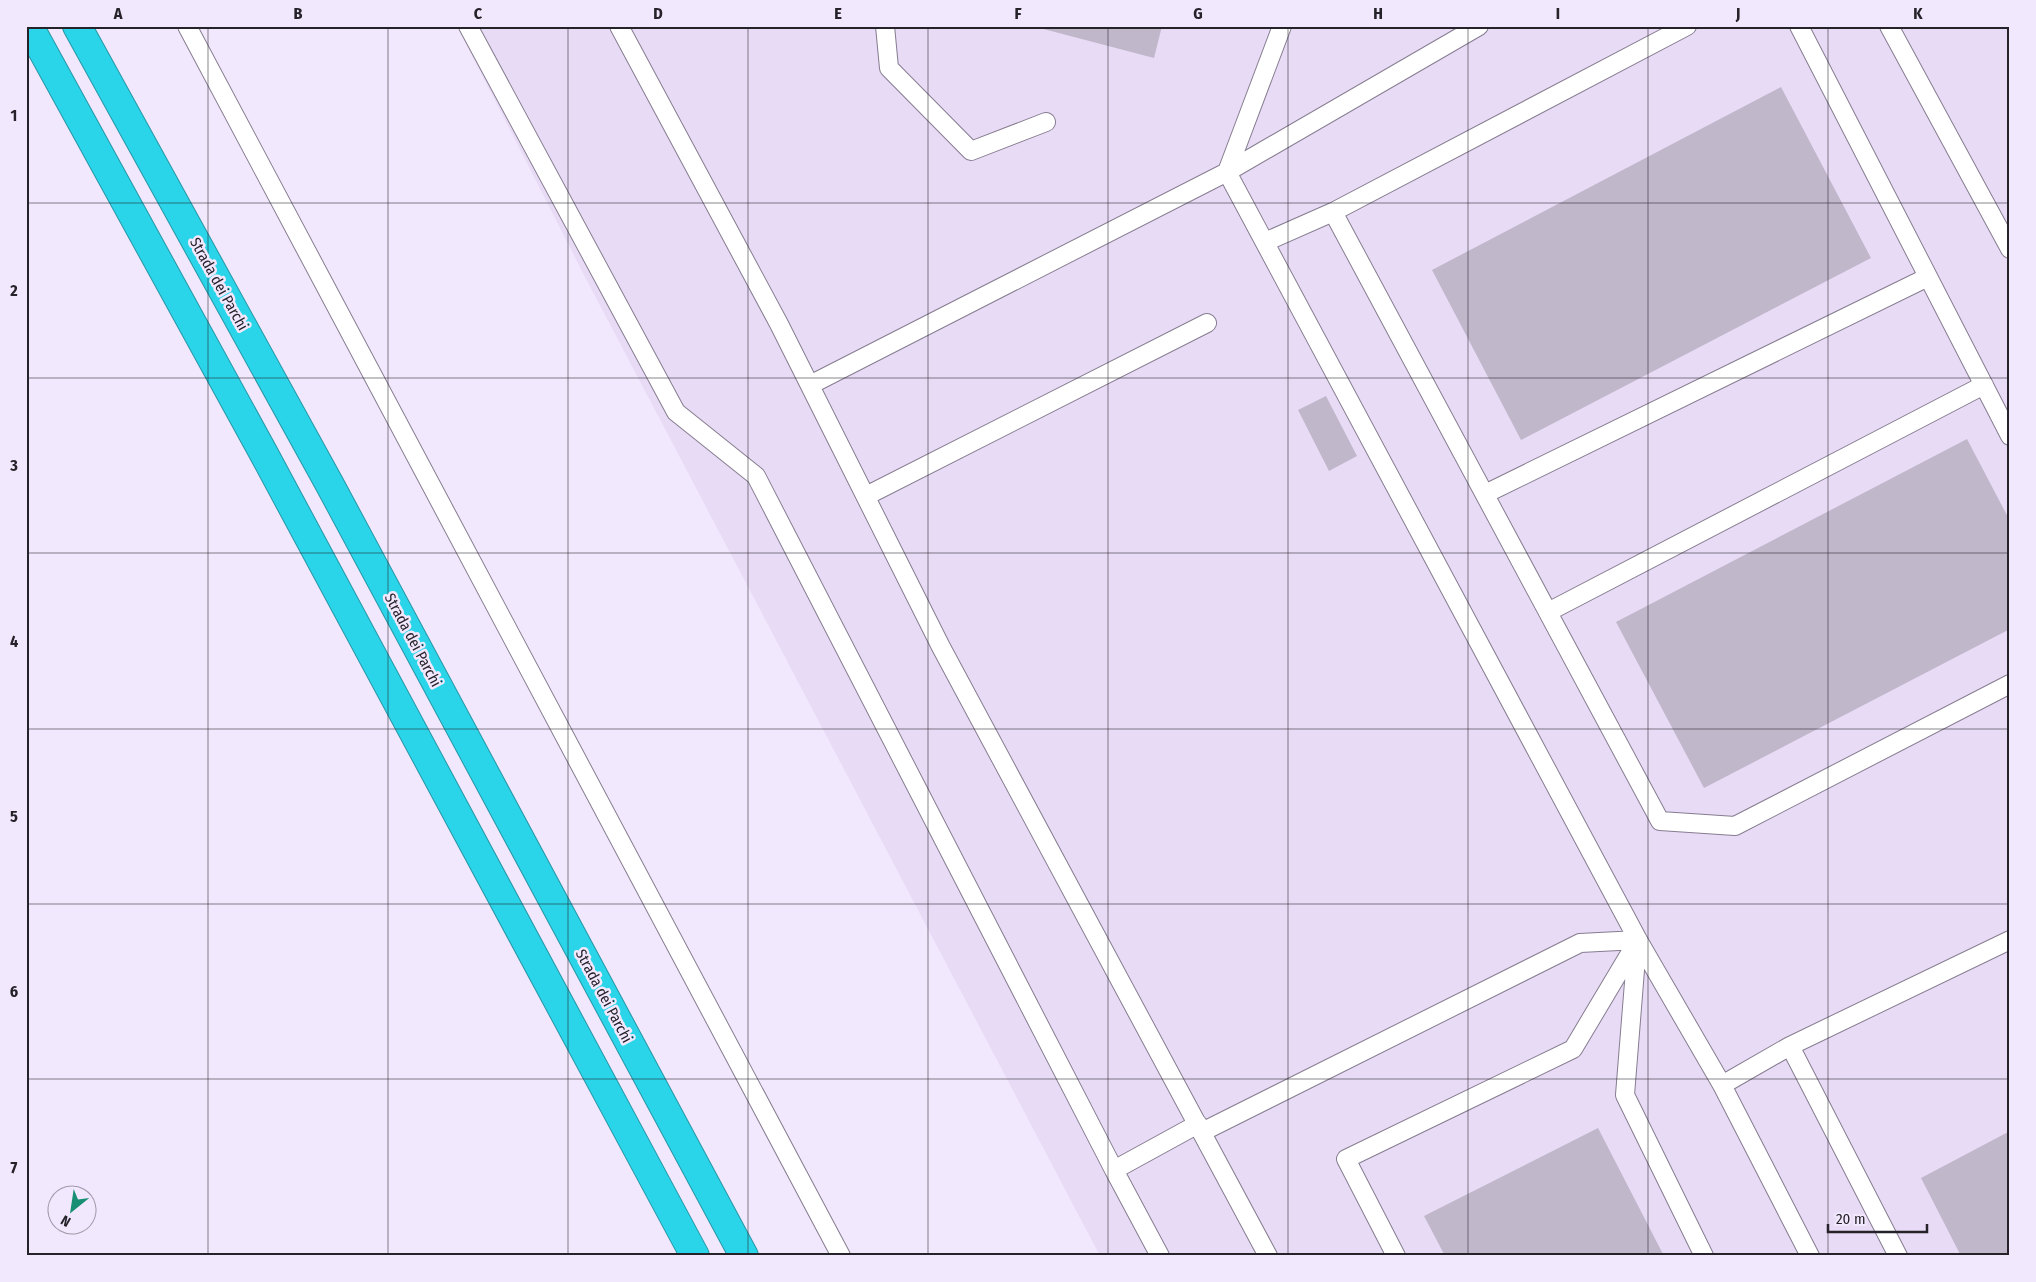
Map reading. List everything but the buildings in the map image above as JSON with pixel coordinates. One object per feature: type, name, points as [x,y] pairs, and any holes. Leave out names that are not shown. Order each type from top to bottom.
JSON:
[{"type":"highway","points":[[29,26],[273,471],[695,1256]]},
{"type":"highway","name":"Strada dei Parchi","points":[[78,28],[334,494],[744,1256]]},
{"type":"lane","points":[[187,26],[842,1256]]},
{"type":"lane","points":[[468,26],[676,412],[756,476],[1160,1256]]},
{"type":"lane","points":[[619,26],[810,385],[941,647],[1268,1256]]},
{"type":"lane","points":[[885,26],[889,68],[971,151],[1046,122]]},
{"type":"lane","points":[[1282,26],[1227,172],[1638,940],[1722,1085],[1810,1256]]},
{"type":"lane","points":[[810,385],[1227,172],[1479,26]]},
{"type":"lane","points":[[1265,242],[1333,212],[1688,26]]},
{"type":"lane","points":[[1799,26],[2010,436]]},
{"type":"lane","points":[[1889,26],[2010,250]]},
{"type":"lane","points":[[1333,212],[1660,821],[1735,826],[2010,684]]},
{"type":"lane","points":[[1484,494],[1928,277]]},
{"type":"lane","points":[[866,496],[1207,323]]},
{"type":"lane","points":[[1548,612],[1984,385]]},
{"type":"lane","points":[[1114,1170],[1580,943],[1638,940]]},
{"type":"lane","points":[[1396,1256],[1346,1159],[1573,1049],[1638,940]]},
{"type":"lane","points":[[1638,940],[1625,1095],[1704,1256]]},
{"type":"lane","points":[[1722,1085],[1790,1046],[2010,940]]},
{"type":"lane","points":[[1790,1046],[1898,1256]]},
{"type":"shaded area","points":[[457,26],[2010,26],[2010,1256],[1100,1256],[585,277]]}]
